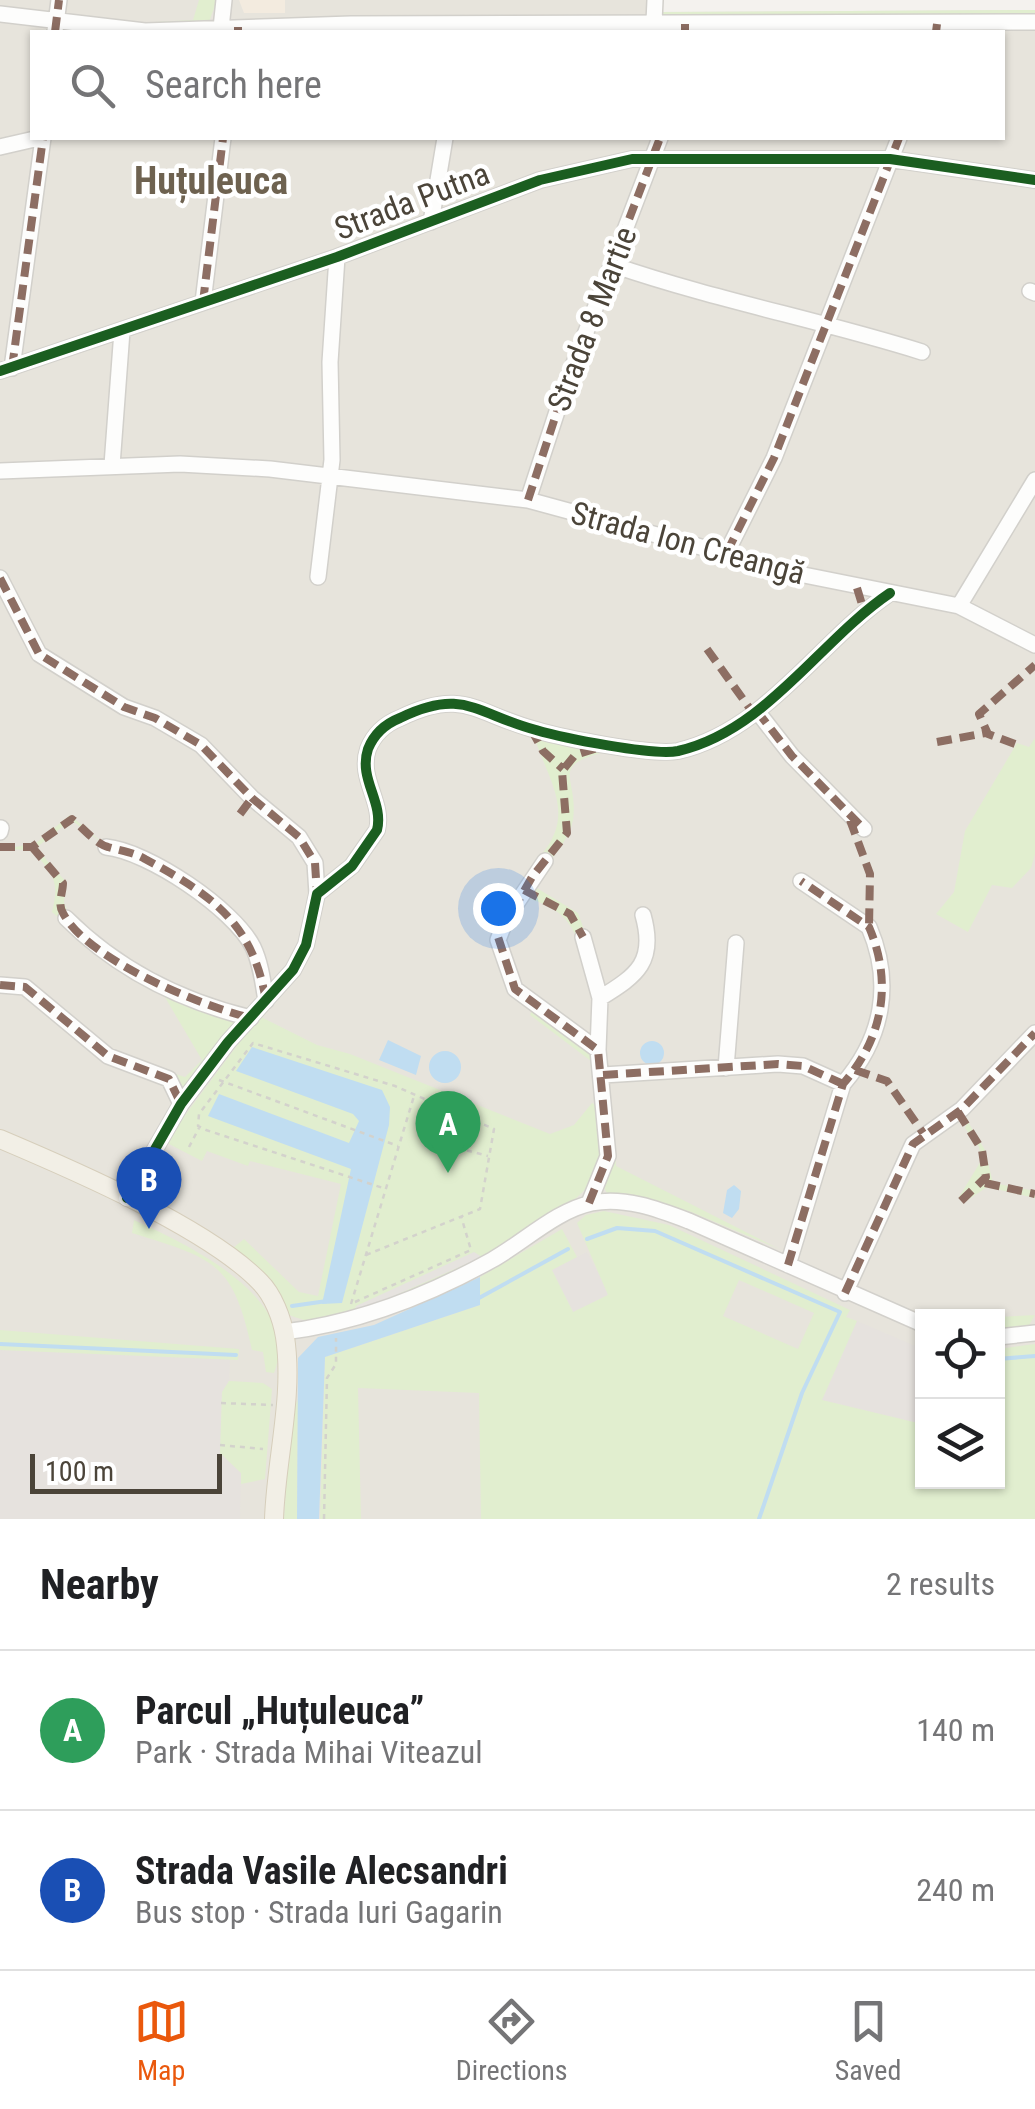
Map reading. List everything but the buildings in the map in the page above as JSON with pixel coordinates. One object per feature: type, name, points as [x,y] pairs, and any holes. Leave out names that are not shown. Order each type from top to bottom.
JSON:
[{"type":"main road","points":[[0,1140],[126,1198],[250,1272],[269,1293],[284,1332],[284,1405],[274,1519]]},
{"type":"street","points":[[56,28],[59,0]]},
{"type":"street","points":[[224,0],[232,29]]},
{"type":"street","points":[[654,0],[654,22]]},
{"type":"street","points":[[0,14],[56,28],[115,30]]},
{"type":"street","points":[[188,30],[654,22],[685,28],[937,28],[1035,22]]},
{"type":"street","points":[[0,147],[32,140]]},
{"type":"street","points":[[6,370],[41,140]]},
{"type":"street","points":[[202,302],[223,140]]},
{"type":"street","points":[[431,222],[445,140]]},
{"type":"street","name":"Strada 8 Martie","points":[[528,500],[565,387],[659,140]]},
{"type":"street","points":[[727,552],[774,458],[897,140]]},
{"type":"street","name":"Strada Putna","points":[[6,370],[337,257],[540,180],[653,157],[890,159],[1035,180]]},
{"type":"street","points":[[318,577],[331,476],[330,362],[337,257]]},
{"type":"street","points":[[613,265],[698,294],[922,352]]},
{"type":"street","points":[[112,465],[122,331]]},
{"type":"street","name":"Strada Ion Creangă","points":[[0,471],[180,464],[331,476],[528,500],[857,588],[959,606],[1035,645]]},
{"type":"street","points":[[959,606],[1035,480]]},
{"type":"street","points":[[0,578],[40,654],[124,707],[155,718],[202,744],[252,798],[299,837],[314,863],[317,894],[306,945],[293,970],[181,1104],[126,1198]]},
{"type":"street","points":[[857,588],[864,611]]},
{"type":"street","points":[[317,894],[352,866],[377,830],[378,818],[365,772],[371,742],[393,721],[430,703],[482,709],[521,726],[565,738],[664,752],[686,748],[728,730],[757,711],[864,611],[890,593]]},
{"type":"street","points":[[757,711],[792,756],[864,829]]},
{"type":"street","points":[[106,847],[146,859],[230,918],[252,946],[266,1001]]},
{"type":"street","points":[[545,861],[499,932],[501,956],[515,990],[598,1050]]},
{"type":"street","points":[[788,1266],[842,1084],[858,1067],[884,989],[883,968],[869,927],[801,881]]},
{"type":"street","points":[[600,998],[630,978],[645,959],[650,944],[643,915]]},
{"type":"street","points":[[66,918],[120,965],[189,999],[250,1018]]},
{"type":"street","points":[[582,937],[600,998],[598,1050],[608,1156],[589,1204]]},
{"type":"street","points":[[726,1068],[736,942]]},
{"type":"street","points":[[0,985],[25,987],[108,1056],[168,1079],[181,1104]]},
{"type":"street","points":[[846,1293],[913,1144],[962,1109],[1035,1033]]},
{"type":"street","points":[[603,1074],[804,1066],[842,1084]]},
{"type":"street","points":[[284,1332],[336,1324],[457,1279],[589,1204],[656,1209],[915,1321]]},
{"type":"street","points":[[1005,1336],[1035,1333]]},
{"type":"path","points":[[189,1147],[200,1127],[199,1114],[220,1080],[254,1043],[414,1094],[494,1129],[480,1208],[366,1256]]},
{"type":"path","points":[[204,1074],[398,1146]]},
{"type":"path","points":[[351,1304],[414,1094]]},
{"type":"path","points":[[457,1113],[465,1150],[490,1156]]},
{"type":"path","points":[[200,1127],[386,1189]]},
{"type":"path","points":[[336,1324],[335,1314],[351,1304],[470,1250],[460,1215]]},
{"type":"path","points":[[324,1519],[327,1378],[336,1364],[336,1346]]},
{"type":"path","points":[[221,1403],[284,1405]]},
{"type":"path","points":[[220,1445],[280,1450]]},
{"type":"shaded area","points":[[0,0],[659,0],[660,12],[1035,10],[1035,1519],[0,1519]]},
{"type":"shaded area","points":[[239,0],[285,0],[285,13],[244,13]]},
{"type":"shaded area","points":[[474,1252],[482,1257],[353,1314],[356,1306]]},
{"type":"shaded area","points":[[587,1252],[609,1294],[574,1313],[551,1270]]},
{"type":"shaded area","points":[[857,1321],[915,1346],[915,1422],[822,1400]]},
{"type":"shaded area","points":[[0,1350],[230,1359],[229,1381],[222,1392],[220,1453],[241,1473],[240,1519],[0,1519]]},
{"type":"green space","points":[[199,0],[217,0],[209,22],[154,22],[193,20]]},
{"type":"green space","points":[[1035,10],[1035,15],[667,17],[659,12]]},
{"type":"green space","points":[[528,734],[613,750],[572,767],[573,820],[549,863],[541,855],[557,827],[557,800],[536,742]]},
{"type":"green space","points":[[1035,738],[1035,854],[1031,868],[1012,888],[992,885],[968,932],[936,914],[954,892],[965,831],[1017,743],[1029,747]]},
{"type":"green space","points":[[70,815],[104,844],[71,820],[36,848],[66,882],[64,903],[69,915],[62,921],[52,912],[55,885],[45,865],[31,850],[5,849],[36,843]]},
{"type":"green space","points":[[535,887],[578,913],[587,938],[578,941],[558,913],[527,898]]},
{"type":"green space","points":[[159,987],[241,1021],[184,1093],[172,1073],[185,1077],[202,1060]]},
{"type":"green space","points":[[533,1008],[594,1053],[597,1084],[593,1089],[591,1061],[530,1015]]},
{"type":"green space","points":[[259,1016],[317,1045],[350,1054],[550,1134],[574,1125],[592,1103],[598,1106],[601,1135],[597,1172],[574,1200],[545,1221],[428,1284],[327,1320],[289,1315],[275,1289],[233,1248],[244,1239],[299,1292],[318,1296],[341,1184],[250,1161],[248,1166],[207,1151],[202,1161],[165,1142]]},
{"type":"green space","points":[[968,1122],[985,1150],[993,1183],[1035,1191],[1035,1198],[987,1187],[965,1202],[959,1197],[981,1161],[979,1147],[965,1128]]},
{"type":"green space","points":[[615,1149],[616,1166],[779,1249],[689,1211],[608,1195],[603,1186]]},
{"type":"green space","points":[[604,1211],[669,1225],[850,1310],[846,1317],[857,1321],[822,1400],[915,1422],[915,1489],[1005,1489],[1005,1348],[1035,1344],[1035,1519],[481,1519],[479,1393],[358,1388],[361,1519],[320,1519],[325,1357],[480,1305],[480,1277],[562,1229],[577,1257],[552,1270],[573,1312],[608,1295],[577,1223],[586,1215]],"holes":[[[739,1280],[814,1313],[798,1349],[723,1316]]]},
{"type":"green space","points":[[134,1220],[209,1259],[257,1298],[272,1321],[279,1346],[274,1373],[266,1372],[263,1352],[252,1350],[228,1281],[201,1258],[132,1233]]},
{"type":"green space","points":[[1035,1315],[1028,1327],[1005,1329],[1005,1317]]},
{"type":"green space","points":[[0,1330],[239,1349],[238,1360],[0,1350]]},
{"type":"green space","points":[[229,1381],[263,1383],[272,1389],[265,1479],[241,1484],[241,1473],[220,1453],[222,1392]]},
{"type":"green space","points":[[298,1399],[297,1519],[284,1519],[291,1416]]},
{"type":"water","points":[[388,1040],[421,1056],[416,1075],[379,1060]]},
{"type":"water","points":[[652,1041],[664,1053],[652,1065],[640,1053]]},
{"type":"water","points":[[252,1047],[382,1090],[390,1107],[389,1125],[342,1303],[322,1304],[351,1169],[208,1116],[219,1094],[349,1143],[359,1121],[353,1114],[236,1071]]},
{"type":"water","points":[[445,1051],[456,1056],[461,1067],[456,1078],[445,1083],[434,1078],[429,1067],[434,1056]]},
{"type":"water","points":[[734,1185],[741,1191],[739,1209],[732,1218],[723,1213],[727,1190]]},
{"type":"water","points":[[480,1277],[480,1305],[325,1357],[319,1519],[297,1519],[298,1358],[318,1337],[374,1325]]},
{"type":"waterway","points":[[587,1239],[617,1228],[655,1231],[840,1312],[802,1393],[759,1519]]},
{"type":"waterway","points":[[479,1298],[568,1249]]},
{"type":"waterway","points":[[292,1306],[327,1301]]},
{"type":"waterway","points":[[0,1344],[236,1355]]},
{"type":"waterway","points":[[1005,1358],[1035,1356]]},
{"type":"marked path","points":[[55,30],[59,0]]},
{"type":"marked path","points":[[685,24],[685,30]]},
{"type":"marked path","points":[[936,30],[937,24]]},
{"type":"marked path","points":[[12,368],[43,140]]},
{"type":"marked path","points":[[203,302],[223,140]]},
{"type":"marked path","points":[[528,500],[565,387],[659,140]]},
{"type":"marked path","points":[[727,552],[774,458],[898,140]]},
{"type":"marked path","points":[[0,578],[39,654],[124,707],[155,718],[201,745],[252,798],[299,837],[315,863],[317,894]]},
{"type":"marked path","points":[[857,588],[864,611]]},
{"type":"marked path","points":[[707,649],[753,713]]},
{"type":"marked path","points":[[1015,744],[988,734],[979,714],[1035,665]]},
{"type":"marked path","points":[[757,711],[792,756],[864,829]]},
{"type":"marked path","points":[[531,729],[543,751],[563,769]]},
{"type":"marked path","points":[[937,742],[986,733]]},
{"type":"marked path","points":[[589,1203],[608,1156],[598,1050],[515,989],[498,937],[532,877],[567,833],[562,771],[575,755],[597,748]]},
{"type":"marked path","points":[[240,814],[252,798]]},
{"type":"marked path","points":[[0,847],[32,847],[72,819],[103,845],[136,855],[169,872],[209,899],[240,931],[260,974],[266,1001]]},
{"type":"marked path","points":[[850,820],[870,874],[869,927]]},
{"type":"marked path","points":[[32,847],[63,883],[63,913],[95,947],[176,992],[251,1018]]},
{"type":"marked path","points":[[788,1265],[843,1084],[857,1066],[875,1029],[882,989],[881,969],[869,927],[801,881]]},
{"type":"marked path","points":[[524,890],[570,914],[583,937]]},
{"type":"marked path","points":[[0,985],[25,987],[108,1056],[169,1079],[181,1104]]},
{"type":"marked path","points":[[845,1293],[913,1144],[962,1109],[1035,1033]]},
{"type":"marked path","points":[[603,1075],[778,1064],[803,1066],[843,1084]]},
{"type":"marked path","points":[[855,1070],[887,1081],[923,1133]]},
{"type":"marked path","points":[[958,1112],[982,1150],[986,1177],[961,1201]]},
{"type":"marked path","points":[[985,1183],[1035,1194]]},
{"type":"cycle path","points":[[0,371],[337,257],[540,180],[632,159],[890,159],[1035,180]]},
{"type":"cycle path","points":[[127,1198],[181,1104],[228,1042],[293,970],[306,945],[317,894],[352,866],[377,830],[377,810],[366,760],[370,744],[385,726],[422,709],[455,704],[566,737],[629,749],[678,751],[738,725],[765,705],[890,593]]},
{"type":"place","name":"Parcul „Huțuleuca”","points":[[448,1173]]},
{"type":"place","name":"Strada Vasile Alecsandri","points":[[149,1229]]},
{"type":"district","name":"Huțuleuca","points":[[211,181]]}]
